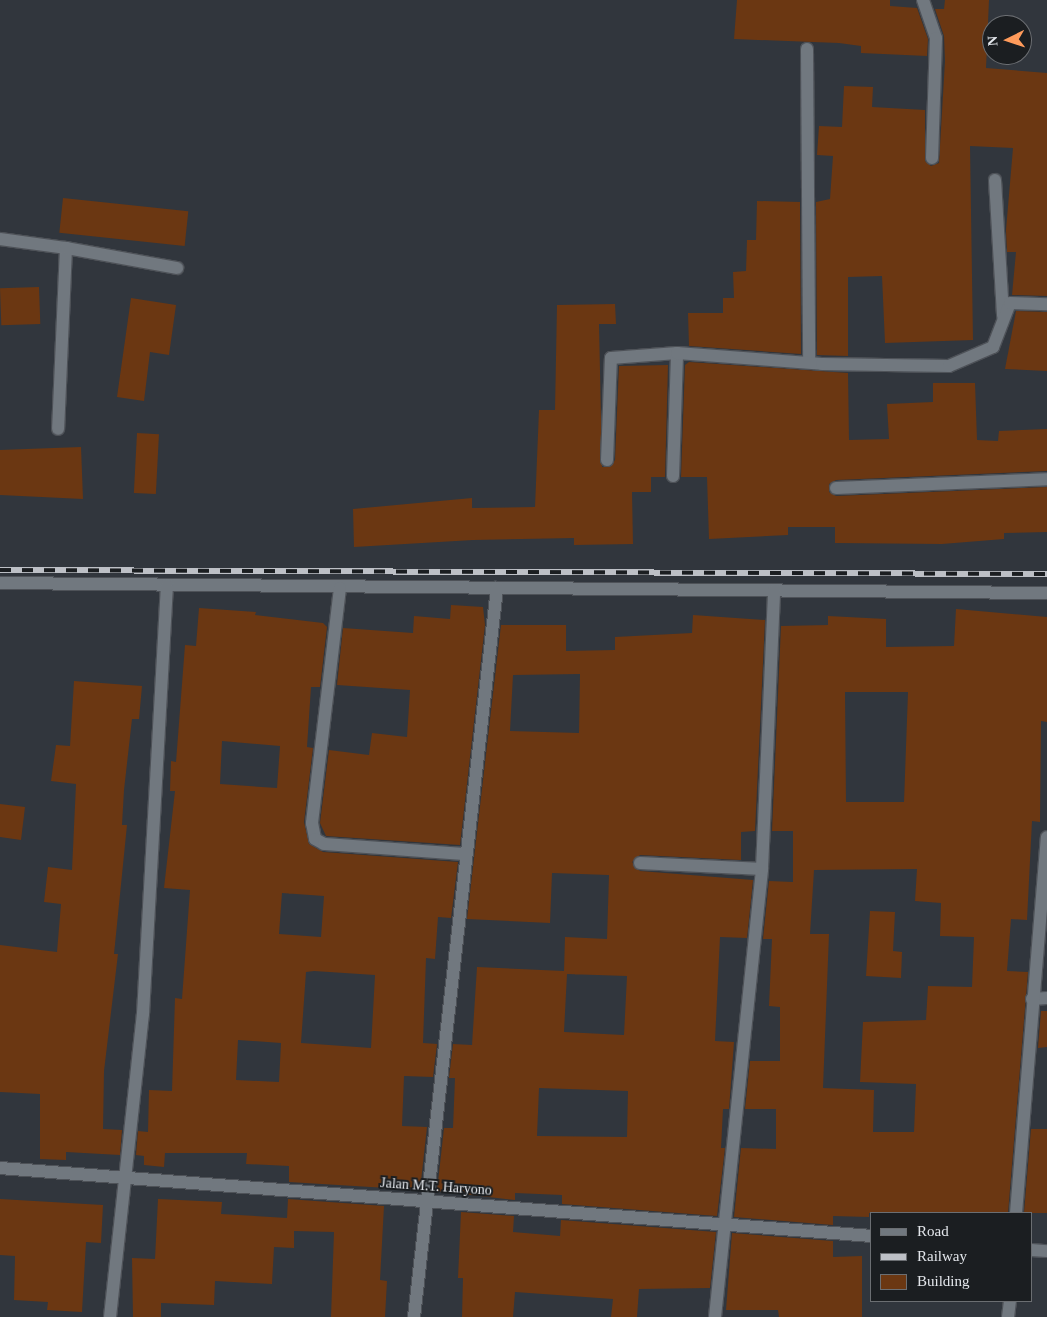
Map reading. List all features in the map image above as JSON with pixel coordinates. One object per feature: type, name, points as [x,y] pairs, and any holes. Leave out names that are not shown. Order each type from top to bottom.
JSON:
[{"type":"street","points":[[923,0],[936,38],[932,158]]},
{"type":"street","points":[[807,48],[809,362]]},
{"type":"street","points":[[995,180],[1004,318]]},
{"type":"street","points":[[0,239],[66,248],[177,268]]},
{"type":"street","points":[[58,429],[66,248]]},
{"type":"street","points":[[607,460],[611,358],[677,353],[809,362],[949,366],[993,347],[1010,303],[1047,304]]},
{"type":"street","points":[[673,476],[677,353]]},
{"type":"street","points":[[836,488],[1047,479]]},
{"type":"street","points":[[0,583],[340,588],[1047,593]]},
{"type":"street","points":[[110,1317],[142,1014],[167,586]]},
{"type":"street","points":[[340,588],[312,822],[315,839],[324,844],[466,854]]},
{"type":"street","points":[[414,1317],[496,588]]},
{"type":"street","points":[[715,1317],[762,869],[774,590]]},
{"type":"street","points":[[1016,1212],[1032,999],[1047,837]]},
{"type":"street","points":[[640,863],[762,869]]},
{"type":"street","points":[[1032,999],[1047,998]]},
{"type":"street","name":"Jalan M.T. Haryono","points":[[0,1168],[428,1202],[724,1222],[870,1236]]},
{"type":"street","points":[[1032,1250],[1047,1251]]},
{"type":"street","points":[[1008,1317],[1010,1302]]},
{"type":"building","points":[[737,0],[890,0],[890,6],[917,8],[928,39],[927,56],[861,53],[861,46],[839,43],[734,39]]},
{"type":"building","points":[[945,0],[989,0],[988,15],[982,15],[982,65],[986,65],[986,68],[1047,73],[1047,296],[1012,295],[1016,252],[1007,252],[1006,230],[1013,148],[970,146],[973,340],[885,343],[882,276],[848,277],[848,356],[817,355],[816,202],[830,199],[833,156],[817,155],[819,126],[842,127],[844,86],[873,87],[872,107],[925,110],[925,161],[931,166],[939,163],[945,61],[944,36],[935,9],[944,9]]},
{"type":"building","points":[[63,198],[188,211],[185,246],[59,233]]},
{"type":"building","points":[[757,201],[800,202],[801,354],[689,346],[688,313],[723,313],[723,298],[734,298],[733,272],[746,271],[747,240],[756,240]]},
{"type":"building","points":[[39,287],[40,324],[1,325],[0,288]]},
{"type":"building","points":[[131,298],[176,305],[169,355],[150,352],[144,401],[117,397]]},
{"type":"building","points":[[615,304],[616,324],[599,324],[602,467],[610,467],[615,460],[619,366],[668,365],[665,477],[651,477],[651,492],[632,492],[633,544],[574,545],[574,538],[473,540],[354,547],[353,509],[472,498],[472,508],[535,507],[539,410],[555,410],[557,305]]},
{"type":"building","points":[[1016,311],[1047,312],[1047,371],[1005,369]]},
{"type":"building","points":[[689,362],[848,373],[849,440],[889,439],[887,404],[933,402],[933,383],[975,383],[977,440],[998,441],[999,431],[1047,429],[1047,471],[836,480],[829,484],[829,492],[836,496],[1047,487],[1047,532],[1004,533],[1004,539],[942,544],[835,543],[835,527],[788,527],[788,535],[709,539],[707,477],[681,477],[685,365]]},
{"type":"building","points":[[137,433],[159,434],[156,494],[134,493]]},
{"type":"building","points":[[81,447],[83,499],[0,495],[0,450]]},
{"type":"building","points":[[451,605],[483,607],[485,625],[460,845],[326,836],[320,823],[329,750],[369,755],[372,733],[407,737],[410,690],[337,685],[343,628],[413,633],[414,616],[450,619]]},
{"type":"building","points":[[199,608],[256,612],[255,615],[323,623],[327,627],[320,687],[311,687],[307,747],[313,748],[304,822],[309,844],[323,852],[458,862],[451,918],[438,917],[435,959],[426,958],[423,1043],[437,1044],[433,1077],[404,1076],[402,1126],[427,1127],[420,1190],[289,1182],[289,1166],[246,1164],[247,1153],[165,1153],[164,1167],[144,1165],[144,1156],[136,1155],[138,1131],[148,1132],[149,1090],[172,1091],[175,998],[182,999],[190,890],[164,888],[175,791],[170,791],[171,761],[176,762],[185,645],[196,646]],"holes":[[[222,741],[280,746],[277,788],[220,784]],[[282,893],[324,896],[321,937],[279,934]],[[306,972],[375,975],[371,1048],[301,1043]],[[238,1040],[281,1043],[279,1082],[236,1080]]]},
{"type":"building","points":[[956,609],[1047,617],[1047,722],[1041,721],[1040,822],[1032,821],[1027,920],[1011,919],[1007,971],[1028,972],[1008,1212],[870,1212],[869,1217],[833,1216],[833,1225],[734,1217],[741,1148],[776,1149],[776,1109],[745,1109],[750,1061],[780,1061],[780,1007],[769,1006],[772,939],[763,939],[769,881],[793,882],[793,831],[772,831],[781,626],[828,625],[828,616],[886,619],[886,647],[954,646]],"holes":[[[845,692],[908,692],[904,802],[846,802]],[[917,869],[915,901],[941,903],[940,936],[974,937],[972,987],[928,986],[926,1020],[863,1022],[860,1082],[916,1084],[914,1132],[873,1132],[874,1090],[823,1088],[829,934],[810,934],[814,870]]]},
{"type":"building","points":[[693,615],[765,620],[755,831],[741,832],[741,860],[640,855],[632,862],[640,871],[753,880],[747,938],[720,937],[715,1041],[734,1042],[729,1109],[723,1109],[721,1148],[725,1148],[717,1216],[562,1204],[562,1195],[515,1193],[515,1200],[437,1191],[444,1128],[453,1128],[455,1078],[449,1078],[453,1044],[472,1045],[477,967],[564,971],[565,937],[607,939],[609,875],[552,873],[550,923],[467,919],[501,625],[566,625],[566,651],[615,650],[615,637],[692,633]],"holes":[[[580,674],[579,733],[510,731],[513,675]],[[567,974],[627,976],[624,1035],[564,1032]],[[539,1088],[628,1091],[627,1137],[537,1136]]]},
{"type":"building","points":[[74,681],[142,686],[139,719],[132,719],[124,790],[122,825],[127,825],[114,954],[118,954],[104,1071],[103,1129],[122,1130],[120,1155],[66,1152],[66,1160],[40,1159],[40,1094],[0,1092],[0,945],[57,952],[61,904],[44,902],[48,867],[72,870],[76,784],[51,781],[56,745],[70,746]]},
{"type":"building","points":[[0,804],[25,807],[21,840],[0,837]]},
{"type":"building","points":[[870,911],[895,912],[893,951],[902,952],[901,978],[866,976]]},
{"type":"building","points":[[1041,1011],[1047,1011],[1047,1047],[1038,1048]]},
{"type":"building","points":[[1031,1129],[1047,1129],[1047,1213],[1024,1212]]},
{"type":"building","points":[[0,1199],[103,1205],[101,1243],[86,1242],[82,1312],[47,1310],[48,1302],[14,1300],[15,1256],[0,1255]]},
{"type":"building","points":[[158,1199],[222,1202],[221,1214],[287,1218],[288,1199],[384,1206],[380,1280],[387,1281],[385,1317],[331,1317],[334,1232],[294,1231],[294,1248],[274,1247],[272,1284],[215,1281],[214,1305],[161,1303],[161,1317],[133,1317],[132,1258],[155,1259]]},
{"type":"building","points":[[461,1212],[514,1216],[513,1232],[560,1236],[561,1220],[716,1232],[710,1288],[639,1289],[637,1317],[611,1317],[613,1299],[515,1292],[513,1317],[462,1317],[463,1278],[458,1278]]},
{"type":"building","points":[[732,1233],[833,1241],[833,1257],[862,1256],[862,1317],[779,1317],[778,1310],[726,1310]]},
{"type":"railway","points":[[0,570],[1047,574]]}]
